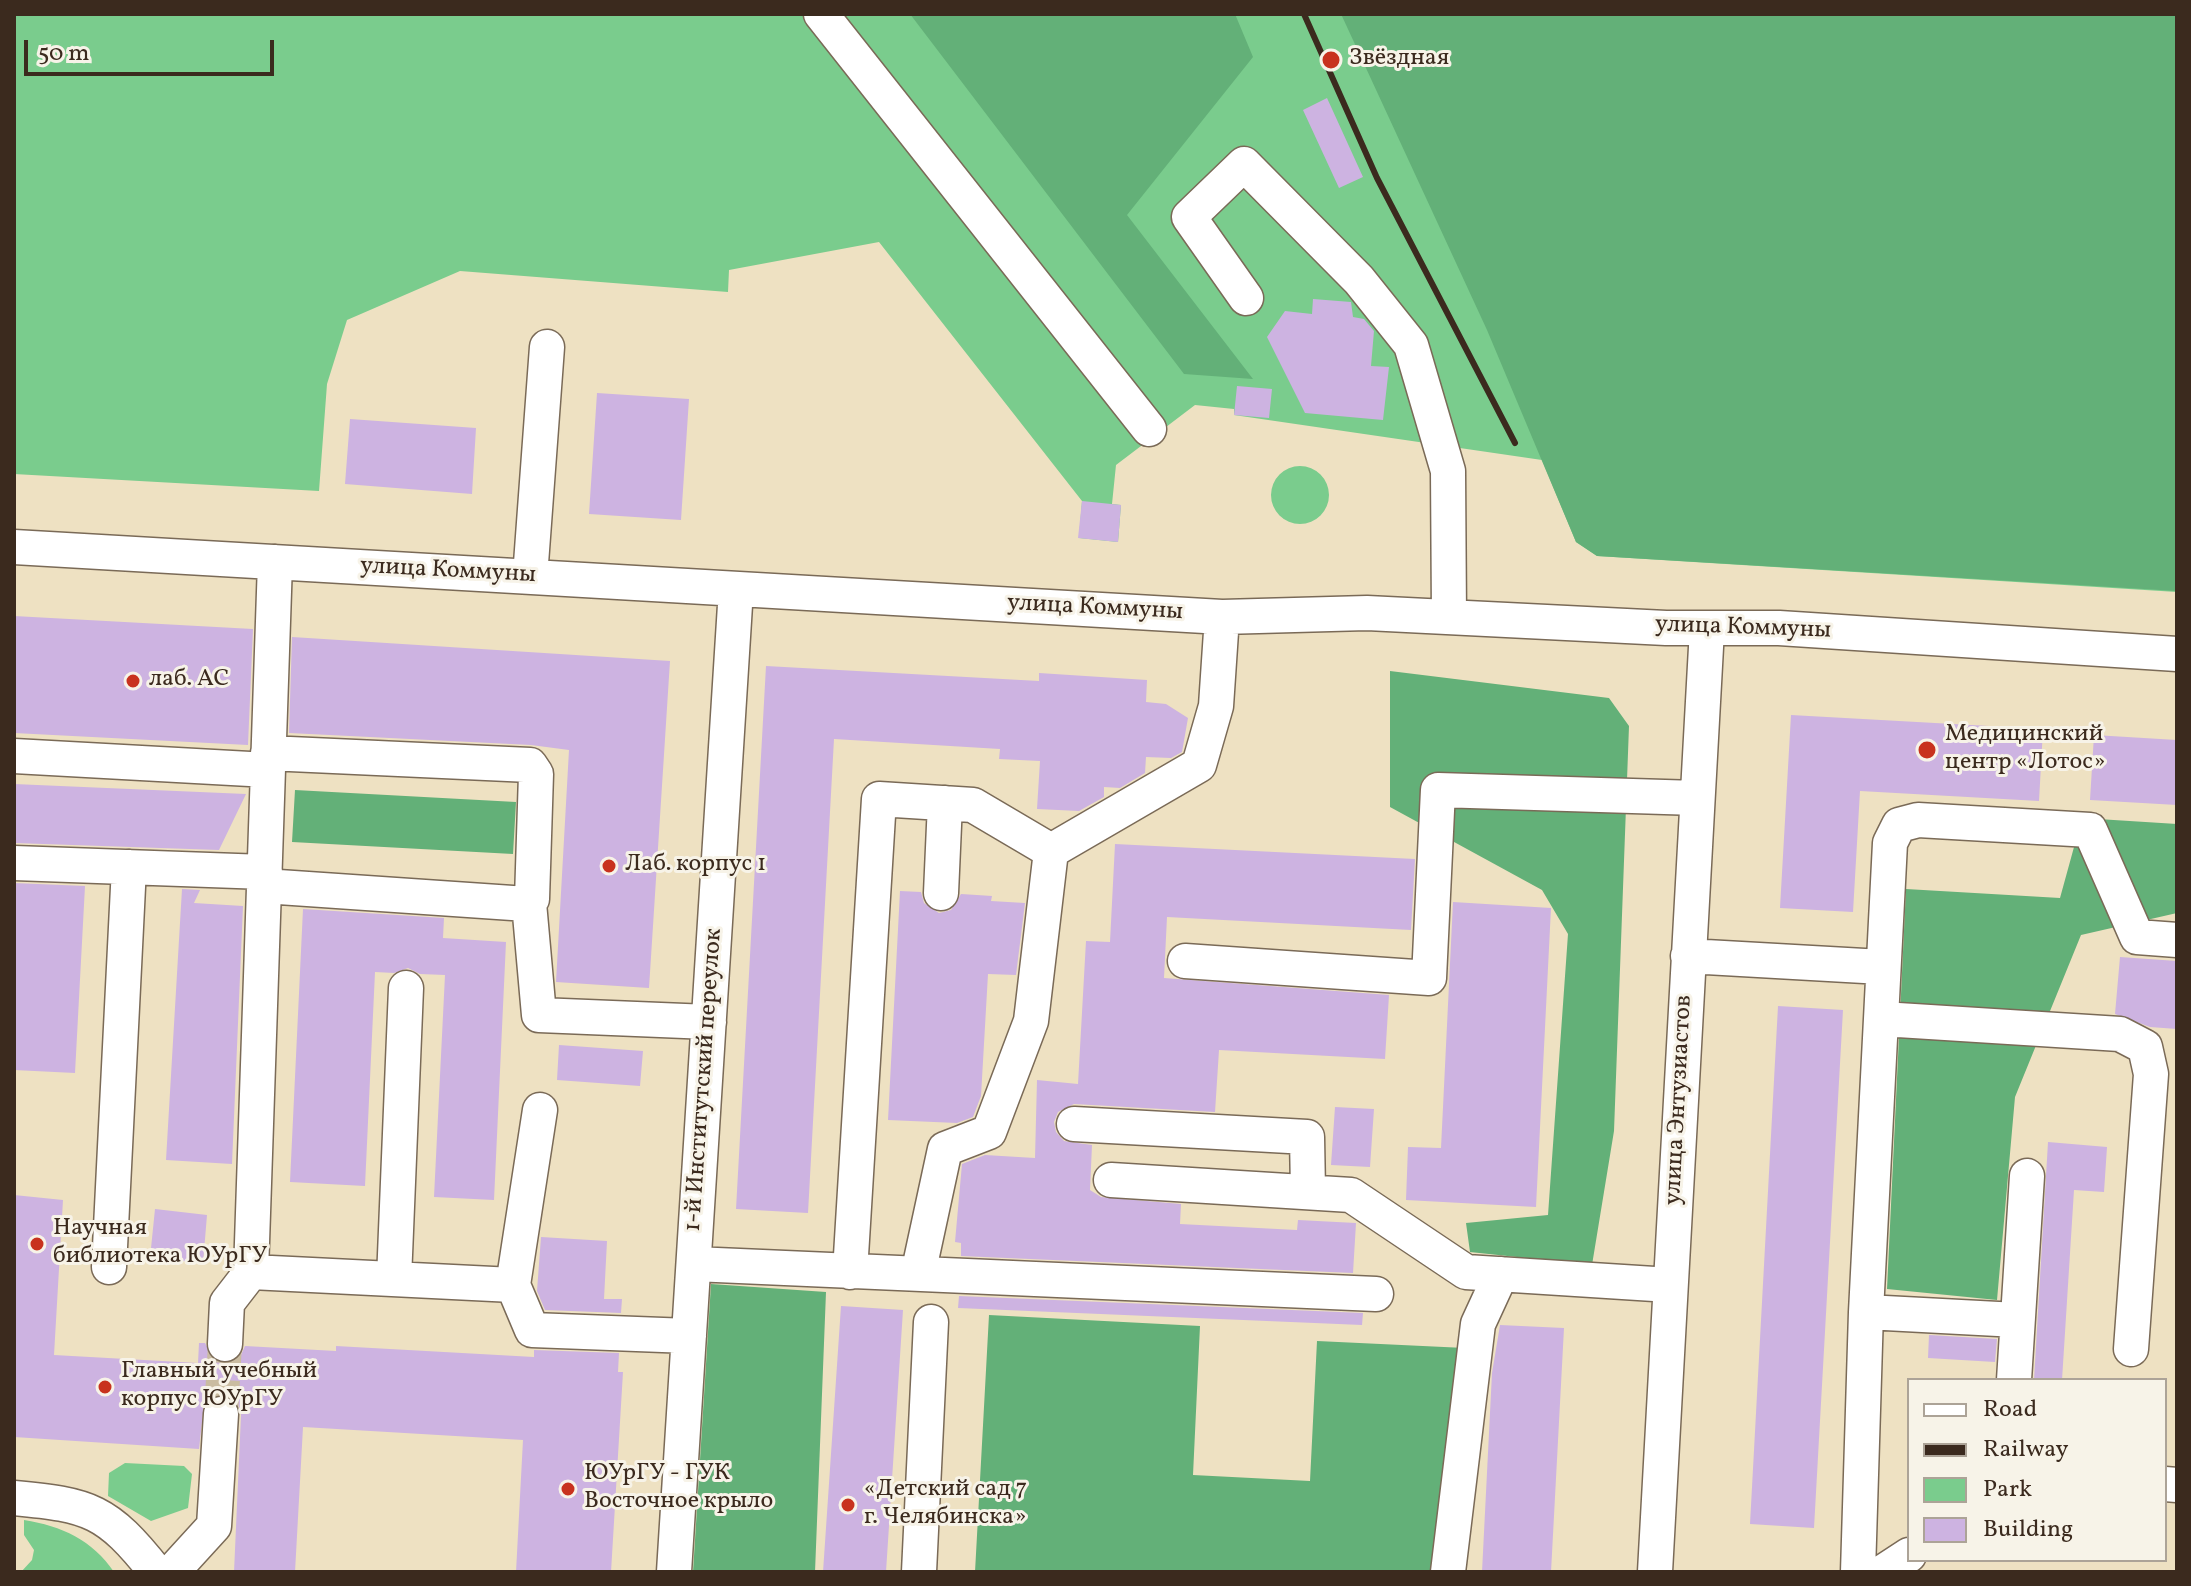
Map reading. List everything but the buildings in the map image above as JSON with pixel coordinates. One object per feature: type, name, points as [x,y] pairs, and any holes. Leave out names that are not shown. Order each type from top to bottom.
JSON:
[{"type":"street","points":[[821,14],[1149,429]]},
{"type":"street","points":[[1246,298],[1189,217],[1244,164],[1359,280],[1411,345],[1448,471],[1449,617]]},
{"type":"street","points":[[530,577],[547,347]]},
{"type":"street","name":"улица Коммуны","points":[[14,547],[1222,617],[1367,613],[1707,629],[1779,628],[2177,654]]},
{"type":"street","points":[[225,1344],[227,1303],[251,1272],[275,562]]},
{"type":"street","name":"1-й Институтский переулок","points":[[674,1572],[736,589]]},
{"type":"street","points":[[1051,851],[1199,765],[1216,706],[1222,617]]},
{"type":"street","name":"улица Энтузиастов","points":[[1655,1572],[1707,629]]},
{"type":"street","points":[[14,756],[534,767],[532,899],[529,903],[539,1015],[709,1022]]},
{"type":"street","points":[[1185,961],[1429,978],[1438,790],[1697,798]]},
{"type":"street","points":[[850,1272],[879,799],[973,805],[1051,851]]},
{"type":"street","points":[[941,893],[945,803]]},
{"type":"street","points":[[1858,1572],[1882,967],[1890,843],[1899,825],[1918,820],[2090,830],[2137,937],[2177,940]]},
{"type":"street","points":[[918,1274],[945,1149],[989,1132],[1031,1021],[1051,851]]},
{"type":"street","points":[[14,863],[129,867],[529,903]]},
{"type":"street","points":[[109,1267],[129,867]]},
{"type":"street","points":[[1688,956],[1882,967]]},
{"type":"street","points":[[394,1279],[406,988]]},
{"type":"street","points":[[1882,1019],[2120,1034],[2145,1047],[2151,1074],[2131,1349]]},
{"type":"street","points":[[540,1110],[513,1285],[532,1330],[689,1336]]},
{"type":"street","points":[[1074,1124],[1307,1137],[1308,1191]]},
{"type":"street","points":[[2014,1378],[2027,1176]]},
{"type":"street","points":[[1111,1180],[1351,1195],[1466,1272],[1670,1285]]},
{"type":"street","points":[[694,1264],[1376,1294]]},
{"type":"street","points":[[251,1272],[513,1285]]},
{"type":"street","points":[[1448,1572],[1478,1324],[1501,1274]]},
{"type":"street","points":[[1866,1312],[2017,1320]]},
{"type":"street","points":[[919,1572],[931,1322]]},
{"type":"street","points":[[172,1572],[214,1526],[221,1414]]},
{"type":"street","points":[[14,1498],[70,1503],[89,1510],[136,1547],[156,1572]]},
{"type":"street","points":[[1883,1572],[1907,1556]]},
{"type":"green space","points":[[14,14],[2177,14],[2177,592],[1597,556],[1576,542],[1542,460],[1234,415],[1234,409],[1195,405],[1116,465],[1112,504],[1121,505],[1118,542],[1079,538],[1082,501],[879,242],[729,270],[728,292],[460,271],[347,320],[327,384],[319,491],[14,474]]},
{"type":"green space","points":[[910,14],[1235,14],[1253,57],[1127,215],[1253,379],[1184,374]]},
{"type":"green space","points":[[1341,14],[2177,14],[2177,591],[1597,556],[1576,542],[1487,330]]},
{"type":"green space","points":[[1300,466],[1311,468],[1320,475],[1327,484],[1327,506],[1320,515],[1311,522],[1300,524],[1289,522],[1280,515],[1273,506],[1271,495],[1273,484],[1280,475],[1289,468]]},
{"type":"green space","points":[[1390,671],[1609,698],[1629,726],[1614,1131],[1592,1265],[1470,1252],[1466,1223],[1548,1215],[1568,934],[1542,890],[1390,807]]},
{"type":"green space","points":[[295,790],[516,802],[513,854],[292,842]]},
{"type":"green space","points":[[2082,818],[2177,824],[2177,913],[2081,935],[2015,1097],[1997,1300],[1887,1289],[1906,889],[2060,898]]},
{"type":"green space","points":[[711,1284],[826,1292],[815,1572],[693,1572]]},
{"type":"green space","points":[[989,1315],[1200,1326],[1193,1475],[1310,1481],[1317,1341],[1465,1348],[1452,1572],[975,1572]]},
{"type":"green space","points":[[125,1463],[184,1466],[192,1474],[188,1508],[151,1521],[108,1496],[109,1473]]},
{"type":"green space","points":[[24,1520],[75,1536],[96,1551],[114,1572],[21,1572],[32,1560],[34,1550],[24,1535]]},
{"type":"tunnel","points":[[221,1414],[225,1344]]},
{"type":"railway","points":[[1304,14],[1377,178],[1515,443]]},
{"type":"place","name":"Звёздная","points":[[1331,60]]},
{"type":"place","name":"лаб. АС","points":[[133,681]]},
{"type":"place","name":"Медицинский центр «Лотос»","points":[[1927,750]]},
{"type":"place","name":"Лаб. корпус 1","points":[[609,866]]},
{"type":"place","name":"Научная библиотека ЮУрГУ","points":[[37,1244]]},
{"type":"place","name":"Главный учебный корпус ЮУрГУ","points":[[105,1387]]},
{"type":"place","name":"ЮУрГУ - ГУК Восточное крыло","points":[[568,1489]]},
{"type":"place","name":"«Детский сад 7 г. Челябинска»","points":[[848,1505]]}]
